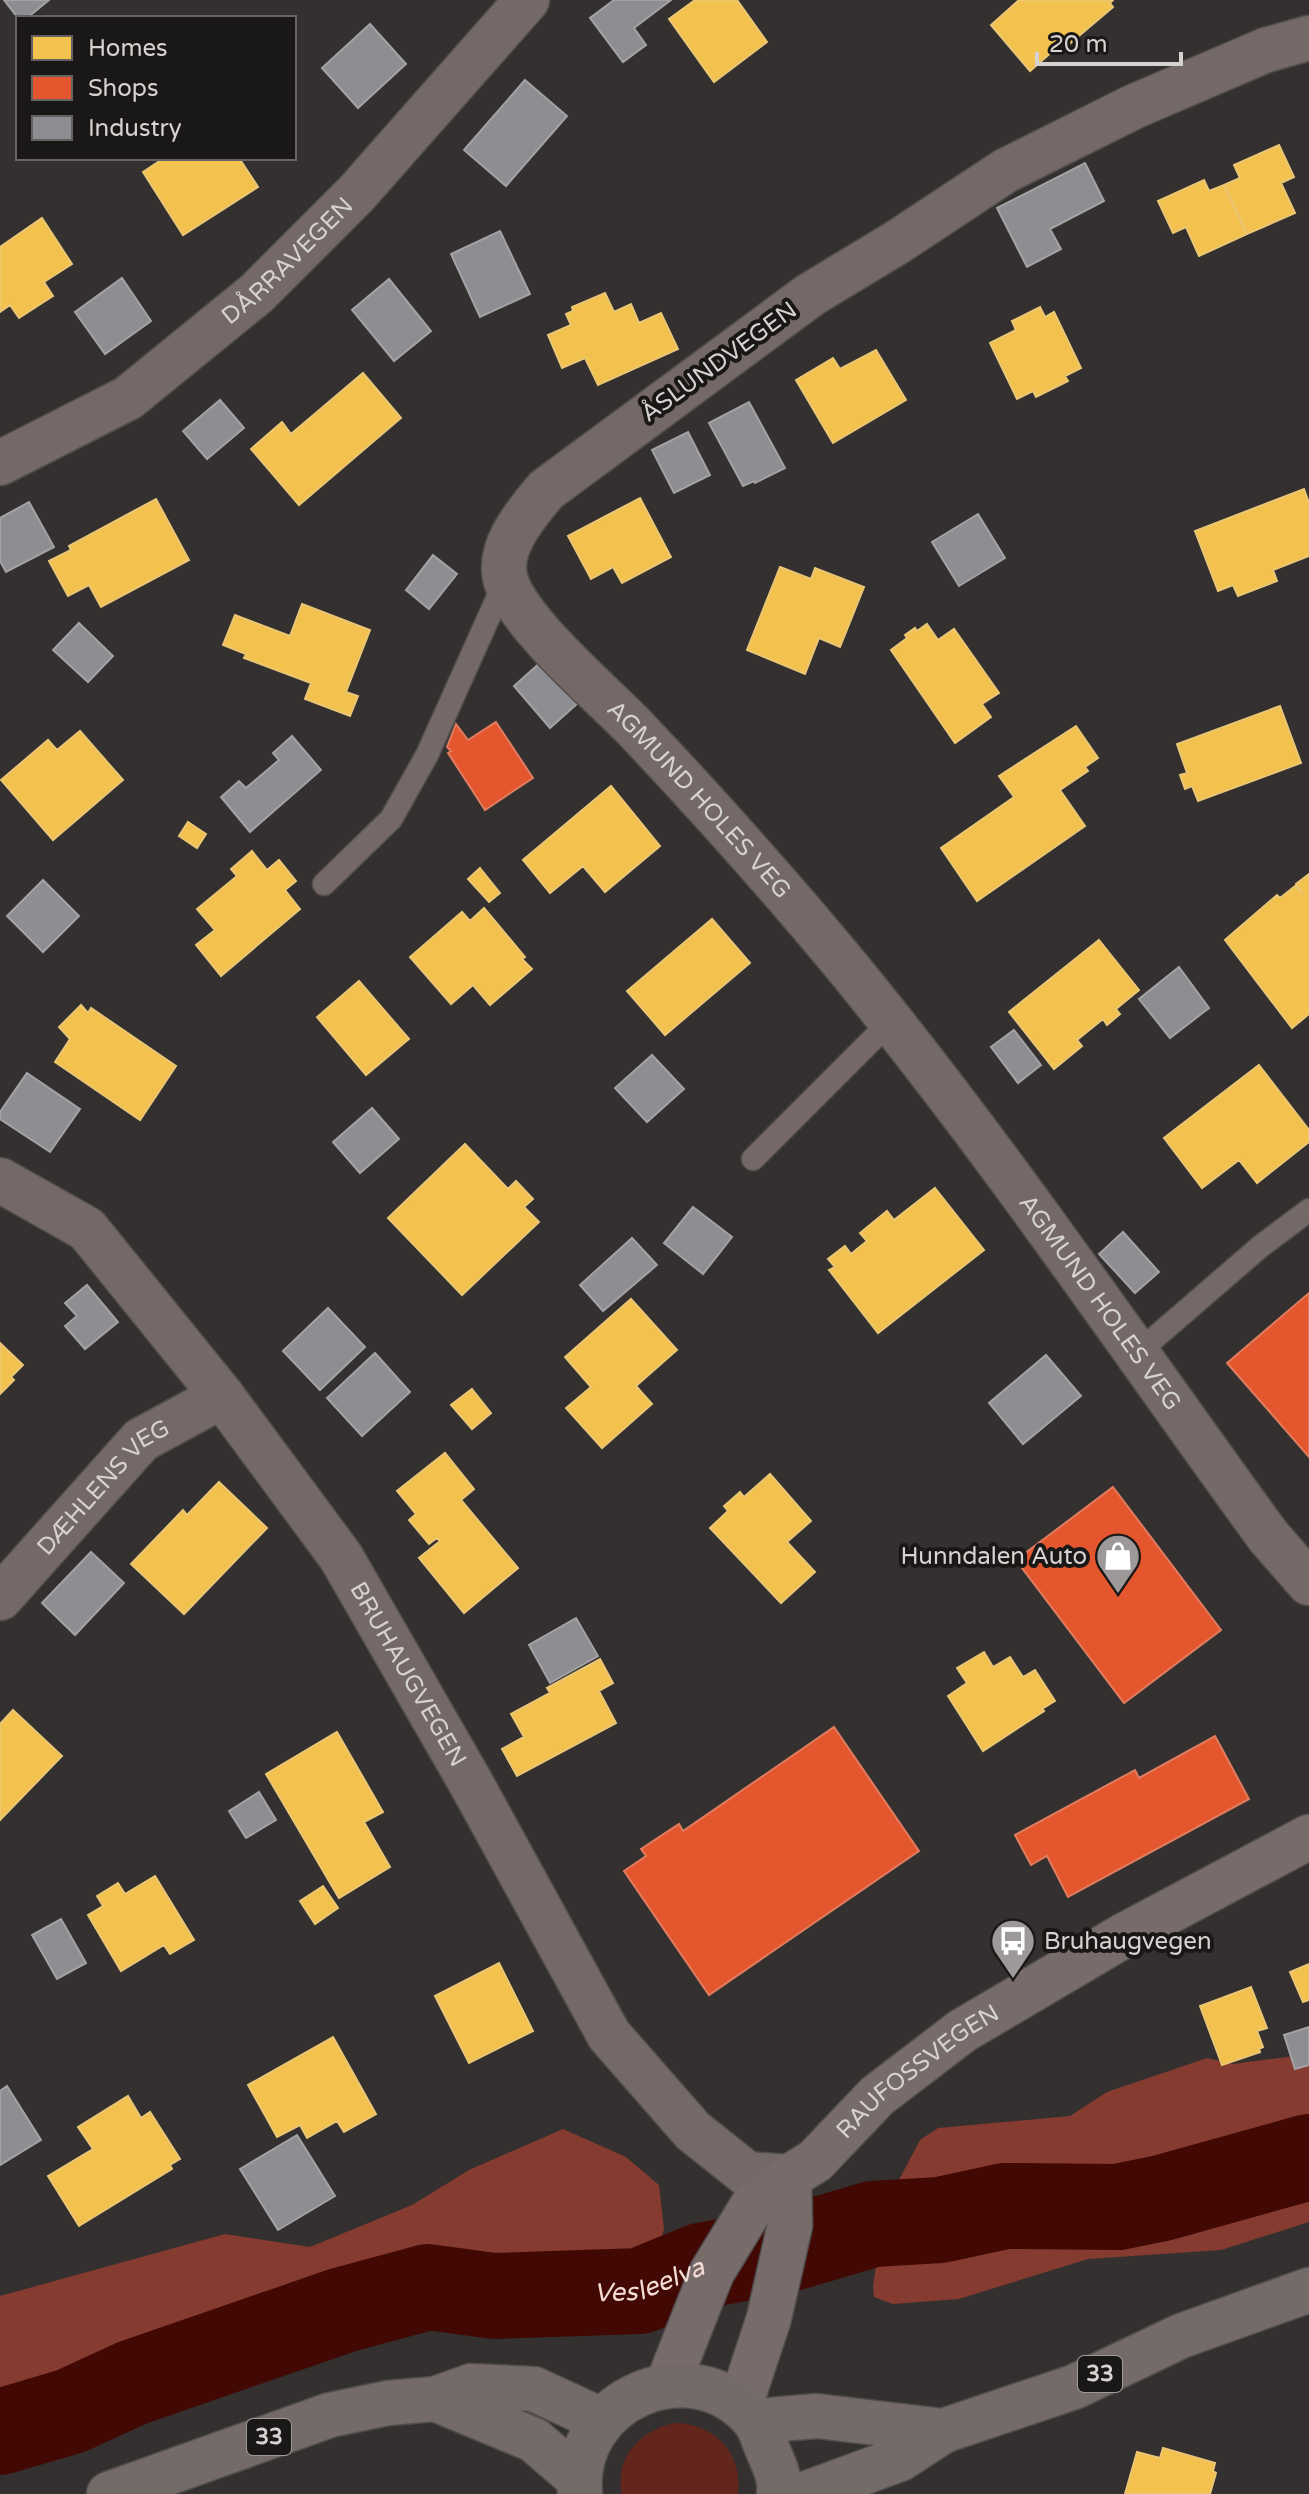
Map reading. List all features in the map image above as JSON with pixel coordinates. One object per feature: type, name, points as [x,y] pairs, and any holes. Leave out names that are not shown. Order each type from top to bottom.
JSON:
[{"type":"main road","name":"RAUFOSSVEGEN","points":[[667,2386],[712,2272],[751,2208],[789,2177],[815,2161],[877,2096],[962,2031],[1123,1936],[1309,1837]]},
{"type":"main road","points":[[779,2494],[780,2482],[748,2414],[790,2225],[789,2177]]},
{"type":"main road","name":"33","points":[[805,2494],[900,2459],[943,2431],[1074,2387],[1181,2336],[1309,2290]]},
{"type":"main road","name":"33","points":[[109,2494],[330,2415],[388,2403],[435,2399],[471,2386],[534,2389],[601,2420]]},
{"type":"main road","name":"33","points":[[579,2486],[583,2453],[601,2420],[631,2397],[667,2386],[695,2386],[715,2391],[748,2414],[817,2416],[943,2431]]},
{"type":"main road","name":"33","points":[[435,2399],[534,2440],[579,2486]]},
{"type":"street","name":"DÅRRAVEGEN","points":[[0,463],[128,398],[257,293],[356,194],[527,0]]},
{"type":"street","name":"ÅSLUNDVEGEN","points":[[505,581],[506,551],[520,521],[546,490],[810,295],[1005,171],[1133,107],[1266,50],[1309,38]]},
{"type":"street","name":"AGMUND HOLES VEG","points":[[505,581],[519,607],[637,730],[839,958],[954,1101],[1268,1536],[1309,1583]]},
{"type":"street","name":"BRUHAUGVEGEN","points":[[0,1180],[87,1229],[222,1396],[341,1557],[472,1785],[609,2035],[693,2131],[747,2174],[789,2177]]},
{"type":"street","name":"DÆHLENS VEG","points":[[0,1598],[141,1440],[222,1396]]},
{"type":"lane","name":"ÅSLUNDVEGEN","points":[[324,884],[391,819],[427,755],[505,581]]},
{"type":"lane","points":[[753,1159],[890,1022]]},
{"type":"lane","points":[[1136,1354],[1261,1246],[1309,1210]]},
{"type":"shaded area","points":[[1309,2054],[1309,2222],[1221,2250],[1088,2259],[959,2299],[893,2304],[874,2297],[880,2242],[900,2178],[920,2140],[938,2128],[1070,2116],[1107,2092],[1207,2058],[1233,2064]]},
{"type":"shaded area","points":[[563,2129],[626,2157],[659,2185],[664,2229],[658,2250],[642,2264],[510,2258],[163,2345],[100,2369],[0,2396],[0,2296],[225,2234],[310,2247],[412,2205],[469,2170]]},
{"type":"shaded area","points":[[674,2423],[702,2428],[723,2443],[736,2466],[738,2494],[622,2494],[622,2468],[632,2448],[650,2432]]},
{"type":"building: Homes","points":[[695,0],[737,0],[767,42],[714,82],[669,19]]},
{"type":"building: Homes","points":[[1019,0],[1113,0],[1110,3],[1113,7],[1066,47],[1062,43],[1030,71],[991,25]]},
{"type":"building: Homes","points":[[1279,145],[1294,177],[1281,183],[1295,213],[1247,234],[1224,185],[1240,178],[1234,165]]},
{"type":"building: Homes","points":[[161,160],[240,160],[258,187],[183,235],[143,172]]},
{"type":"building: Homes","points":[[1204,180],[1209,191],[1224,185],[1247,234],[1199,256],[1186,227],[1173,233],[1158,201]]},
{"type":"building: Homes","points":[[42,218],[72,264],[44,282],[53,296],[19,318],[10,305],[0,312],[0,247]]},
{"type":"building: Homes","points":[[605,293],[614,312],[631,304],[639,323],[661,313],[678,349],[598,385],[585,358],[562,368],[548,335],[571,325],[566,314],[573,311],[572,307]]},
{"type":"building: Homes","points":[[1040,307],[1045,317],[1054,312],[1081,368],[1065,376],[1068,381],[1036,397],[1033,391],[1017,399],[990,343],[1016,330],[1012,321]]},
{"type":"building: Homes","points":[[876,350],[906,400],[833,443],[796,380],[833,358],[840,369]]},
{"type":"building: Homes","points":[[363,373],[401,418],[299,505],[251,449],[282,422],[291,434]]},
{"type":"building: Homes","points":[[1304,489],[1309,503],[1309,556],[1273,570],[1277,581],[1238,596],[1233,585],[1218,591],[1195,531]]},
{"type":"building: Homes","points":[[640,498],[671,557],[622,583],[613,567],[591,579],[568,536]]},
{"type":"building: Homes","points":[[156,499],[189,560],[101,607],[89,585],[68,596],[49,561],[71,550],[69,546]]},
{"type":"building: Homes","points":[[780,567],[811,579],[815,568],[864,587],[840,647],[819,638],[805,674],[747,650]]},
{"type":"building: Homes","points":[[302,604],[370,630],[346,692],[358,696],[350,716],[305,699],[311,683],[244,658],[246,654],[223,645],[235,615],[290,636]]},
{"type":"building: Homes","points":[[927,624],[938,640],[954,629],[999,693],[982,704],[991,717],[955,743],[891,650],[907,638],[905,635]]},
{"type":"building: Homes","points":[[1280,706],[1301,763],[1198,801],[1192,786],[1185,789],[1180,775],[1187,773],[1177,744]]},
{"type":"building: Homes","points":[[1076,726],[1098,758],[1085,767],[1088,771],[1060,790],[1085,826],[977,901],[941,848],[1014,797],[999,776]]},
{"type":"building: Homes","points":[[80,731],[123,780],[53,840],[1,780],[48,740],[57,750]]},
{"type":"building: Homes","points":[[611,786],[660,846],[605,892],[583,866],[550,893],[523,860]]},
{"type":"building: Homes","points":[[188,822],[206,834],[197,848],[179,836]]},
{"type":"building: Homes","points":[[252,851],[267,870],[279,860],[296,881],[285,890],[300,909],[221,976],[196,945],[215,930],[197,909],[237,876],[231,869]]},
{"type":"building: Homes","points":[[480,868],[500,893],[489,902],[468,879]]},
{"type":"building: Homes","points":[[1309,874],[1309,1014],[1292,1028],[1225,940],[1277,895],[1280,898],[1295,886],[1303,894],[1296,884]]},
{"type":"building: Homes","points":[[484,908],[532,969],[490,1005],[473,985],[451,1004],[410,957],[462,912],[470,921]]},
{"type":"building: Homes","points":[[712,919],[750,963],[665,1035],[627,991]]},
{"type":"building: Homes","points":[[1099,940],[1139,990],[1116,1009],[1120,1014],[1107,1025],[1103,1019],[1077,1040],[1082,1046],[1054,1069],[1009,1012]]},
{"type":"building: Homes","points":[[359,981],[409,1039],[366,1075],[317,1017]]},
{"type":"building: Homes","points":[[81,1005],[88,1013],[91,1008],[176,1066],[140,1120],[55,1062],[70,1039],[59,1027]]},
{"type":"building: Homes","points":[[1259,1065],[1309,1130],[1309,1142],[1257,1183],[1239,1160],[1202,1188],[1164,1138]]},
{"type":"building: Homes","points":[[465,1144],[508,1189],[516,1181],[533,1199],[524,1207],[539,1222],[462,1295],[388,1218]]},
{"type":"building: Homes","points":[[935,1188],[984,1250],[878,1333],[829,1270],[835,1267],[828,1259],[845,1246],[851,1254],[867,1241],[860,1233],[887,1211],[894,1220]]},
{"type":"building: Homes","points":[[631,1299],[677,1350],[636,1386],[652,1404],[602,1448],[566,1408],[591,1387],[565,1357]]},
{"type":"building: Homes","points":[[0,1343],[23,1365],[0,1394]]},
{"type":"building: Homes","points":[[472,1389],[491,1413],[472,1429],[451,1405]]},
{"type":"building: Homes","points":[[445,1453],[474,1489],[461,1500],[518,1568],[464,1613],[419,1558],[440,1541],[437,1538],[429,1544],[409,1520],[416,1514],[397,1491]]},
{"type":"building: Homes","points":[[770,1474],[811,1521],[787,1542],[815,1572],[781,1603],[710,1528],[728,1511],[724,1506],[740,1492],[744,1497]]},
{"type":"building: Homes","points":[[219,1482],[267,1528],[184,1614],[131,1564],[183,1510],[187,1515]]},
{"type":"building: Homes","points":[[984,1652],[993,1667],[1010,1657],[1023,1677],[1035,1670],[1055,1701],[983,1751],[948,1696],[967,1683],[957,1668]]},
{"type":"building: Homes","points":[[600,1659],[613,1683],[599,1691],[616,1723],[517,1776],[502,1749],[524,1737],[511,1714],[550,1693],[547,1688]]},
{"type":"building: Homes","points":[[13,1710],[62,1756],[0,1820],[0,1724]]},
{"type":"building: Homes","points":[[337,1732],[383,1812],[364,1822],[390,1867],[339,1898],[266,1774]]},
{"type":"building: Homes","points":[[155,1876],[194,1940],[170,1954],[164,1945],[121,1971],[88,1915],[103,1906],[97,1896],[118,1883],[125,1894]]},
{"type":"building: Homes","points":[[323,1886],[338,1908],[315,1924],[300,1901]]},
{"type":"building: Homes","points":[[499,1963],[533,2031],[469,2063],[435,1996]]},
{"type":"building: Homes","points":[[1309,1964],[1309,2000],[1303,2002],[1290,1972]]},
{"type":"building: Homes","points":[[1251,1987],[1267,2028],[1257,2031],[1263,2047],[1259,2049],[1260,2052],[1222,2065],[1200,2006]]},
{"type":"building: Homes","points":[[333,2037],[376,2114],[344,2132],[337,2121],[307,2138],[300,2125],[277,2137],[248,2085]]},
{"type":"building: Homes","points":[[128,2096],[141,2118],[150,2112],[180,2159],[170,2165],[172,2169],[79,2226],[48,2176],[93,2149],[78,2127]]},
{"type":"building: Homes","points":[[1163,2448],[1215,2463],[1213,2471],[1216,2473],[1210,2494],[1125,2494],[1137,2452],[1160,2458]]},
{"type":"building: Shops","points":[[496,722],[533,778],[485,810],[447,747],[456,724],[468,740]]},
{"type":"building: Shops","points":[[1309,1293],[1309,1457],[1227,1363]]},
{"type":"building: Shops","name":"Hunndalen Auto","points":[[1113,1487],[1221,1630],[1124,1703],[1016,1560]]},
{"type":"building: Shops","points":[[834,1727],[919,1851],[709,1995],[624,1871],[646,1856],[641,1849],[679,1824],[683,1831]]},
{"type":"building: Shops","points":[[1215,1736],[1249,1799],[1068,1897],[1047,1856],[1031,1865],[1015,1835],[1135,1770],[1139,1778]]},
{"type":"building: Industry","points":[[4,0],[49,0],[29,16],[16,16]]},
{"type":"building: Industry","points":[[614,0],[671,0],[634,28],[646,45],[623,62],[590,18]]},
{"type":"building: Industry","points":[[370,24],[406,64],[358,108],[322,68]]},
{"type":"building: Industry","points":[[525,80],[567,116],[506,186],[464,150]]},
{"type":"building: Industry","points":[[1085,163],[1104,201],[1050,229],[1061,249],[1027,267],[997,208]]},
{"type":"building: Industry","points":[[500,231],[530,294],[480,317],[451,254]]},
{"type":"building: Industry","points":[[122,278],[151,321],[105,354],[75,312]]},
{"type":"building: Industry","points":[[389,279],[431,331],[394,361],[352,310]]},
{"type":"building: Industry","points":[[220,400],[244,428],[207,459],[183,431]]},
{"type":"building: Industry","points":[[749,402],[785,468],[743,486],[709,423]]},
{"type":"building: Industry","points":[[688,432],[710,475],[674,493],[652,450]]},
{"type":"building: Industry","points":[[29,502],[54,547],[6,572],[0,561],[0,518]]},
{"type":"building: Industry","points":[[978,514],[1005,558],[959,586],[932,542]]},
{"type":"building: Industry","points":[[433,555],[457,574],[429,609],[406,590]]},
{"type":"building: Industry","points":[[79,623],[113,656],[88,682],[53,650]]},
{"type":"building: Industry","points":[[542,661],[578,703],[550,728],[514,686]]},
{"type":"building: Industry","points":[[292,736],[321,770],[250,832],[221,797],[239,781],[246,788],[279,760],[273,753]]},
{"type":"building: Industry","points":[[43,880],[79,916],[43,952],[7,916]]},
{"type":"building: Industry","points":[[1179,967],[1209,1008],[1170,1038],[1139,999]]},
{"type":"building: Industry","points":[[1014,1030],[1041,1065],[1018,1083],[991,1047]]},
{"type":"building: Industry","points":[[652,1055],[684,1089],[647,1122],[615,1088]]},
{"type":"building: Industry","points":[[27,1073],[80,1109],[50,1152],[0,1119],[0,1112]]},
{"type":"building: Industry","points":[[372,1108],[399,1139],[360,1173],[333,1142]]},
{"type":"building: Industry","points":[[693,1207],[732,1237],[703,1274],[664,1243]]},
{"type":"building: Industry","points":[[1123,1232],[1159,1272],[1135,1293],[1099,1254]]},
{"type":"building: Industry","points":[[632,1238],[657,1265],[603,1311],[580,1285]]},
{"type":"building: Industry","points":[[87,1285],[118,1322],[85,1349],[65,1326],[77,1316],[65,1303]]},
{"type":"building: Industry","points":[[328,1308],[365,1347],[320,1390],[283,1351]]},
{"type":"building: Industry","points":[[375,1353],[410,1392],[362,1436],[327,1398]]},
{"type":"building: Industry","points":[[1046,1355],[1081,1396],[1023,1444],[989,1403]]},
{"type":"building: Industry","points":[[91,1552],[124,1583],[75,1635],[42,1603]]},
{"type":"building: Industry","points":[[576,1618],[598,1656],[550,1683],[529,1645]]},
{"type":"building: Industry","points":[[259,1792],[276,1820],[246,1838],[229,1811]]},
{"type":"building: Industry","points":[[61,1919],[86,1963],[57,1979],[32,1935]]},
{"type":"building: Industry","points":[[1309,2027],[1309,2065],[1295,2069],[1284,2035]]},
{"type":"building: Industry","points":[[7,2086],[41,2140],[0,2165],[0,2091]]},
{"type":"building: Industry","points":[[297,2135],[335,2196],[278,2230],[240,2169]]},
{"type":"waterway","name":"Vesleelva","points":[[0,2432],[71,2411],[132,2383],[343,2310],[428,2287],[494,2296],[640,2291],[701,2266],[788,2249],[873,2224],[940,2220],[1005,2206],[1118,2207],[1162,2198],[1309,2157]]},
{"type":"place","name":"Hunndalen Auto","points":[[1118,1595]]},
{"type":"place","name":"Bruhaugvegen","points":[[1013,1980]]}]
